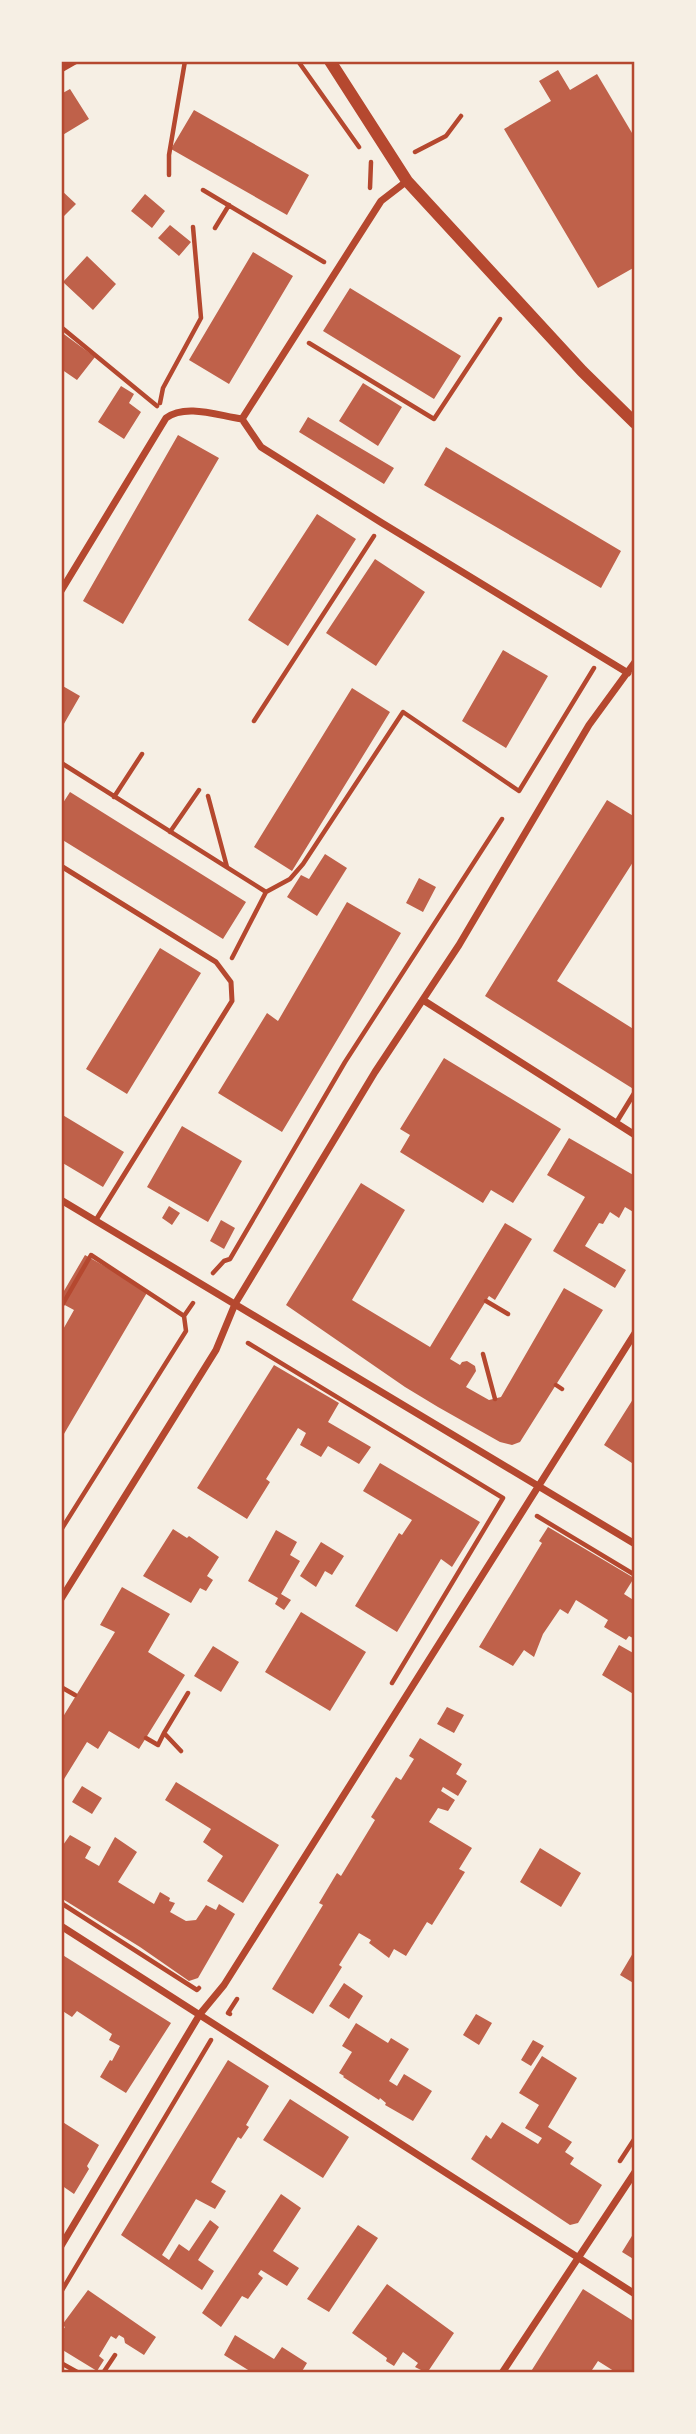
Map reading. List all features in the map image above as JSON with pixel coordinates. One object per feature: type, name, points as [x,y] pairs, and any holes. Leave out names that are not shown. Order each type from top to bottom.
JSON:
[{"type":"street","points":[[61,69],[75,61]]},
{"type":"street","points":[[330,61],[407,181],[582,371],[635,423]]},
{"type":"street","points":[[242,419],[381,201],[407,181]]},
{"type":"street","points":[[61,591],[166,418],[174,412],[190,411],[242,419],[261,447],[628,673]]},
{"type":"street","points":[[61,1599],[216,1350],[235,1304],[375,1072],[459,945],[589,725],[635,662]]},
{"type":"street","points":[[423,1000],[635,1135]]},
{"type":"street","points":[[61,1200],[635,1544]]},
{"type":"street","points":[[61,2246],[200,2014],[224,1985],[635,1334]]},
{"type":"street","points":[[61,1926],[635,2294]]},
{"type":"street","points":[[502,2373],[635,2172]]},
{"type":"lane","points":[[61,866],[216,962],[231,982],[232,1001],[96,1220]]},
{"type":"lane","points":[[615,1123],[635,1092]]},
{"type":"path","points":[[169,175],[169,155],[185,61]]},
{"type":"path","points":[[298,61],[372,165],[372,182],[368,192]]},
{"type":"path","points":[[415,152],[446,136],[461,116]]},
{"type":"path","points":[[203,190],[324,263],[332,251]]},
{"type":"path","points":[[215,228],[229,205]]},
{"type":"path","points":[[159,407],[163,388],[201,318],[193,227]]},
{"type":"path","points":[[308,343],[434,419],[500,318]]},
{"type":"path","points":[[61,327],[159,407]]},
{"type":"path","points":[[152,418],[159,407],[169,399]]},
{"type":"path","points":[[254,721],[382,523]]},
{"type":"path","points":[[232,959],[266,892],[290,879],[303,864],[403,712],[519,791],[598,662]]},
{"type":"path","points":[[114,797],[142,754]]},
{"type":"path","points":[[61,768],[63,764],[266,892]]},
{"type":"path","points":[[170,832],[199,790]]},
{"type":"path","points":[[208,796],[227,868]]},
{"type":"path","points":[[210,1276],[224,1261],[230,1259],[345,1062],[502,819]]},
{"type":"path","points":[[61,1307],[91,1255],[184,1316]]},
{"type":"path","points":[[486,1301],[508,1314]]},
{"type":"path","points":[[61,1530],[186,1331],[184,1316],[193,1303]]},
{"type":"path","points":[[248,1343],[503,1498],[389,1688]]},
{"type":"path","points":[[483,1354],[495,1399]]},
{"type":"path","points":[[556,1385],[562,1389]]},
{"type":"path","points":[[546,1522],[635,1575]]},
{"type":"path","points":[[61,1687],[75,1695]]},
{"type":"path","points":[[146,1738],[158,1745],[188,1693]]},
{"type":"path","points":[[164,1733],[181,1751]]},
{"type":"path","points":[[61,1903],[197,1990],[205,1983]]},
{"type":"path","points":[[61,2292],[213,2036]]},
{"type":"path","points":[[103,2373],[115,2355]]},
{"type":"path","points":[[61,2362],[79,2373]]},
{"type":"building","points":[[558,70],[570,90],[597,74],[635,138],[635,267],[598,288],[504,129],[551,101],[539,81]]},
{"type":"building","points":[[70,89],[89,119],[61,136],[61,94]]},
{"type":"building","points":[[194,110],[309,175],[287,215],[171,149]]},
{"type":"building","points":[[61,190],[76,204],[61,219]]},
{"type":"building","points":[[145,194],[165,211],[152,228],[131,211]]},
{"type":"building","points":[[170,225],[191,242],[179,256],[158,238]]},
{"type":"building","points":[[253,252],[293,276],[229,384],[189,360]]},
{"type":"building","points":[[87,256],[116,284],[93,310],[63,282]]},
{"type":"building","points":[[350,288],[461,356],[434,399],[323,331]]},
{"type":"building","points":[[61,332],[95,357],[77,380],[61,369]]},
{"type":"building","points":[[363,383],[402,407],[378,446],[339,421]]},
{"type":"building","points":[[121,386],[134,394],[129,403],[141,412],[124,439],[98,422]]},
{"type":"building","points":[[308,417],[394,468],[384,484],[299,432]]},
{"type":"building","points":[[178,435],[219,458],[123,624],[83,601]]},
{"type":"building","points":[[446,447],[621,551],[601,588],[424,485]]},
{"type":"building","points":[[317,514],[356,539],[288,646],[248,620]]},
{"type":"building","points":[[375,559],[425,592],[376,666],[326,633]]},
{"type":"building","points":[[503,650],[548,676],[506,748],[462,721]]},
{"type":"building","points":[[61,685],[80,696],[61,729]]},
{"type":"building","points":[[352,688],[390,712],[292,871],[254,847]]},
{"type":"building","points":[[70,792],[246,902],[223,939],[61,839],[61,806]]},
{"type":"building","points":[[607,800],[635,817],[635,859],[557,981],[635,1030],[635,1090],[485,996]]},
{"type":"building","points":[[325,854],[347,868],[317,916],[287,897],[301,875],[309,879]]},
{"type":"building","points":[[419,878],[436,887],[423,912],[406,903]]},
{"type":"building","points":[[347,902],[401,933],[282,1132],[218,1093],[267,1013],[278,1021]]},
{"type":"building","points":[[160,948],[201,973],[127,1094],[86,1069]]},
{"type":"building","points":[[444,1058],[561,1129],[513,1203],[491,1190],[483,1203],[400,1152],[410,1135],[400,1129]]},
{"type":"building","points":[[61,1114],[124,1152],[103,1187],[61,1162]]},
{"type":"building","points":[[182,1126],[242,1161],[208,1222],[147,1187]]},
{"type":"building","points":[[569,1138],[635,1176],[635,1213],[625,1207],[619,1218],[610,1212],[603,1224],[599,1223],[585,1246],[626,1270],[615,1288],[553,1251],[585,1197],[547,1175]]},
{"type":"building","points":[[361,1183],[405,1210],[352,1300],[430,1347],[505,1223],[532,1239],[495,1300],[489,1296],[450,1359],[460,1365],[467,1361],[475,1366],[476,1371],[466,1387],[489,1400],[501,1397],[564,1288],[603,1310],[520,1442],[512,1445],[500,1442],[438,1407],[286,1305]]},
{"type":"building","points":[[169,1206],[180,1213],[172,1225],[162,1218]]},
{"type":"building","points":[[221,1220],[235,1228],[224,1249],[210,1241]]},
{"type":"building","points":[[85,1255],[148,1291],[61,1439],[61,1333],[74,1310],[61,1303],[61,1296]]},
{"type":"building","points":[[274,1365],[339,1403],[328,1422],[371,1447],[359,1464],[328,1446],[321,1457],[300,1445],[306,1433],[298,1428],[266,1479],[270,1482],[247,1519],[197,1488]]},
{"type":"building","points":[[635,1396],[635,1465],[604,1445]]},
{"type":"building","points":[[380,1463],[480,1522],[452,1567],[441,1559],[397,1632],[355,1606],[399,1533],[402,1535],[412,1520],[363,1491]]},
{"type":"building","points":[[548,1527],[634,1578],[624,1594],[635,1601],[635,1639],[629,1636],[626,1640],[604,1627],[608,1620],[576,1600],[568,1614],[560,1609],[543,1634],[534,1657],[524,1650],[513,1666],[479,1647],[542,1543],[539,1541]]},
{"type":"building","points":[[173,1529],[187,1538],[189,1536],[219,1557],[207,1576],[213,1580],[206,1591],[200,1588],[191,1603],[143,1576]]},
{"type":"building","points":[[276,1530],[297,1542],[290,1555],[300,1561],[281,1594],[291,1600],[284,1610],[275,1604],[278,1598],[248,1581]]},
{"type":"building","points":[[321,1542],[344,1556],[332,1575],[325,1571],[316,1587],[300,1576]]},
{"type":"building","points":[[122,1587],[170,1614],[148,1652],[185,1675],[139,1749],[109,1731],[98,1749],[87,1742],[61,1784],[61,1720],[115,1632],[100,1625]]},
{"type":"building","points":[[301,1612],[366,1652],[330,1711],[265,1672]]},
{"type":"building","points":[[619,1645],[635,1654],[635,1695],[602,1675]]},
{"type":"building","points":[[213,1646],[239,1662],[221,1692],[194,1676]]},
{"type":"building","points":[[447,1707],[464,1715],[454,1733],[437,1724]]},
{"type":"building","points":[[420,1738],[462,1764],[456,1774],[467,1781],[458,1796],[443,1787],[441,1791],[455,1800],[448,1811],[438,1808],[429,1822],[472,1848],[459,1869],[465,1872],[432,1925],[427,1922],[406,1956],[394,1949],[389,1958],[369,1943],[371,1940],[359,1933],[313,2014],[272,1989],[323,1905],[319,1903],[337,1873],[341,1876],[375,1820],[371,1817],[396,1777],[401,1780],[414,1759],[409,1756]]},
{"type":"building","points":[[176,1782],[279,1845],[243,1903],[207,1881],[223,1856],[203,1842],[211,1829],[165,1800]]},
{"type":"building","points":[[82,1786],[102,1798],[92,1814],[72,1802]]},
{"type":"building","points":[[70,1835],[91,1847],[85,1858],[99,1866],[115,1837],[137,1852],[118,1882],[154,1904],[160,1892],[175,1903],[170,1912],[186,1921],[196,1920],[206,1905],[216,1910],[219,1904],[235,1914],[198,1978],[189,1981],[61,1898],[61,1848]]},
{"type":"building","points":[[540,1848],[581,1873],[561,1907],[520,1882]]},
{"type":"building","points":[[633,1953],[635,1954],[635,1984],[620,1975]]},
{"type":"building","points":[[61,1954],[171,2023],[126,2093],[100,2077],[120,2046],[109,2040],[112,2034],[77,2011],[72,2017],[61,2010]]},
{"type":"building","points":[[344,1983],[363,1996],[349,2019],[329,2006]]},
{"type":"building","points":[[476,2014],[492,2023],[479,2045],[463,2035]]},
{"type":"building","points":[[356,2023],[388,2043],[391,2038],[409,2049],[389,2081],[397,2086],[404,2074],[432,2091],[413,2121],[339,2073],[352,2052],[342,2046]]},
{"type":"building","points":[[533,2040],[544,2046],[531,2066],[521,2060]]},
{"type":"building","points":[[542,2056],[577,2078],[548,2127],[572,2142],[565,2152],[574,2158],[570,2164],[602,2185],[578,2223],[570,2225],[471,2159],[486,2135],[491,2139],[502,2122],[538,2144],[542,2138],[525,2128],[539,2105],[519,2093]]},
{"type":"building","points":[[228,2060],[269,2086],[246,2125],[249,2127],[241,2139],[238,2137],[211,2182],[226,2191],[215,2209],[196,2199],[162,2255],[169,2260],[179,2244],[189,2251],[210,2220],[219,2227],[198,2260],[214,2271],[202,2290],[121,2235]]},
{"type":"building","points":[[290,2099],[349,2137],[323,2178],[263,2140]]},
{"type":"building","points":[[61,2121],[99,2145],[74,2194],[61,2185]]},
{"type":"building","points":[[281,2194],[301,2208],[273,2251],[299,2268],[287,2286],[261,2270],[258,2274],[263,2278],[248,2299],[242,2296],[221,2327],[202,2313]]},
{"type":"building","points":[[358,2225],[378,2238],[329,2312],[307,2299]]},
{"type":"building","points":[[635,2231],[635,2260],[622,2252]]},
{"type":"building","points":[[387,2284],[454,2333],[427,2373],[415,2367],[418,2363],[403,2352],[394,2366],[352,2333]]},
{"type":"building","points":[[583,2289],[635,2322],[635,2373],[617,2373],[598,2361],[590,2373],[530,2373]]},
{"type":"building","points":[[88,2290],[156,2337],[144,2355],[125,2343],[124,2338],[119,2335],[116,2339],[111,2336],[99,2356],[104,2360],[97,2371],[61,2349],[61,2333],[65,2327],[62,2325]]},
{"type":"building","points":[[235,2335],[274,2359],[282,2347],[307,2363],[301,2373],[253,2373],[224,2355]]}]
